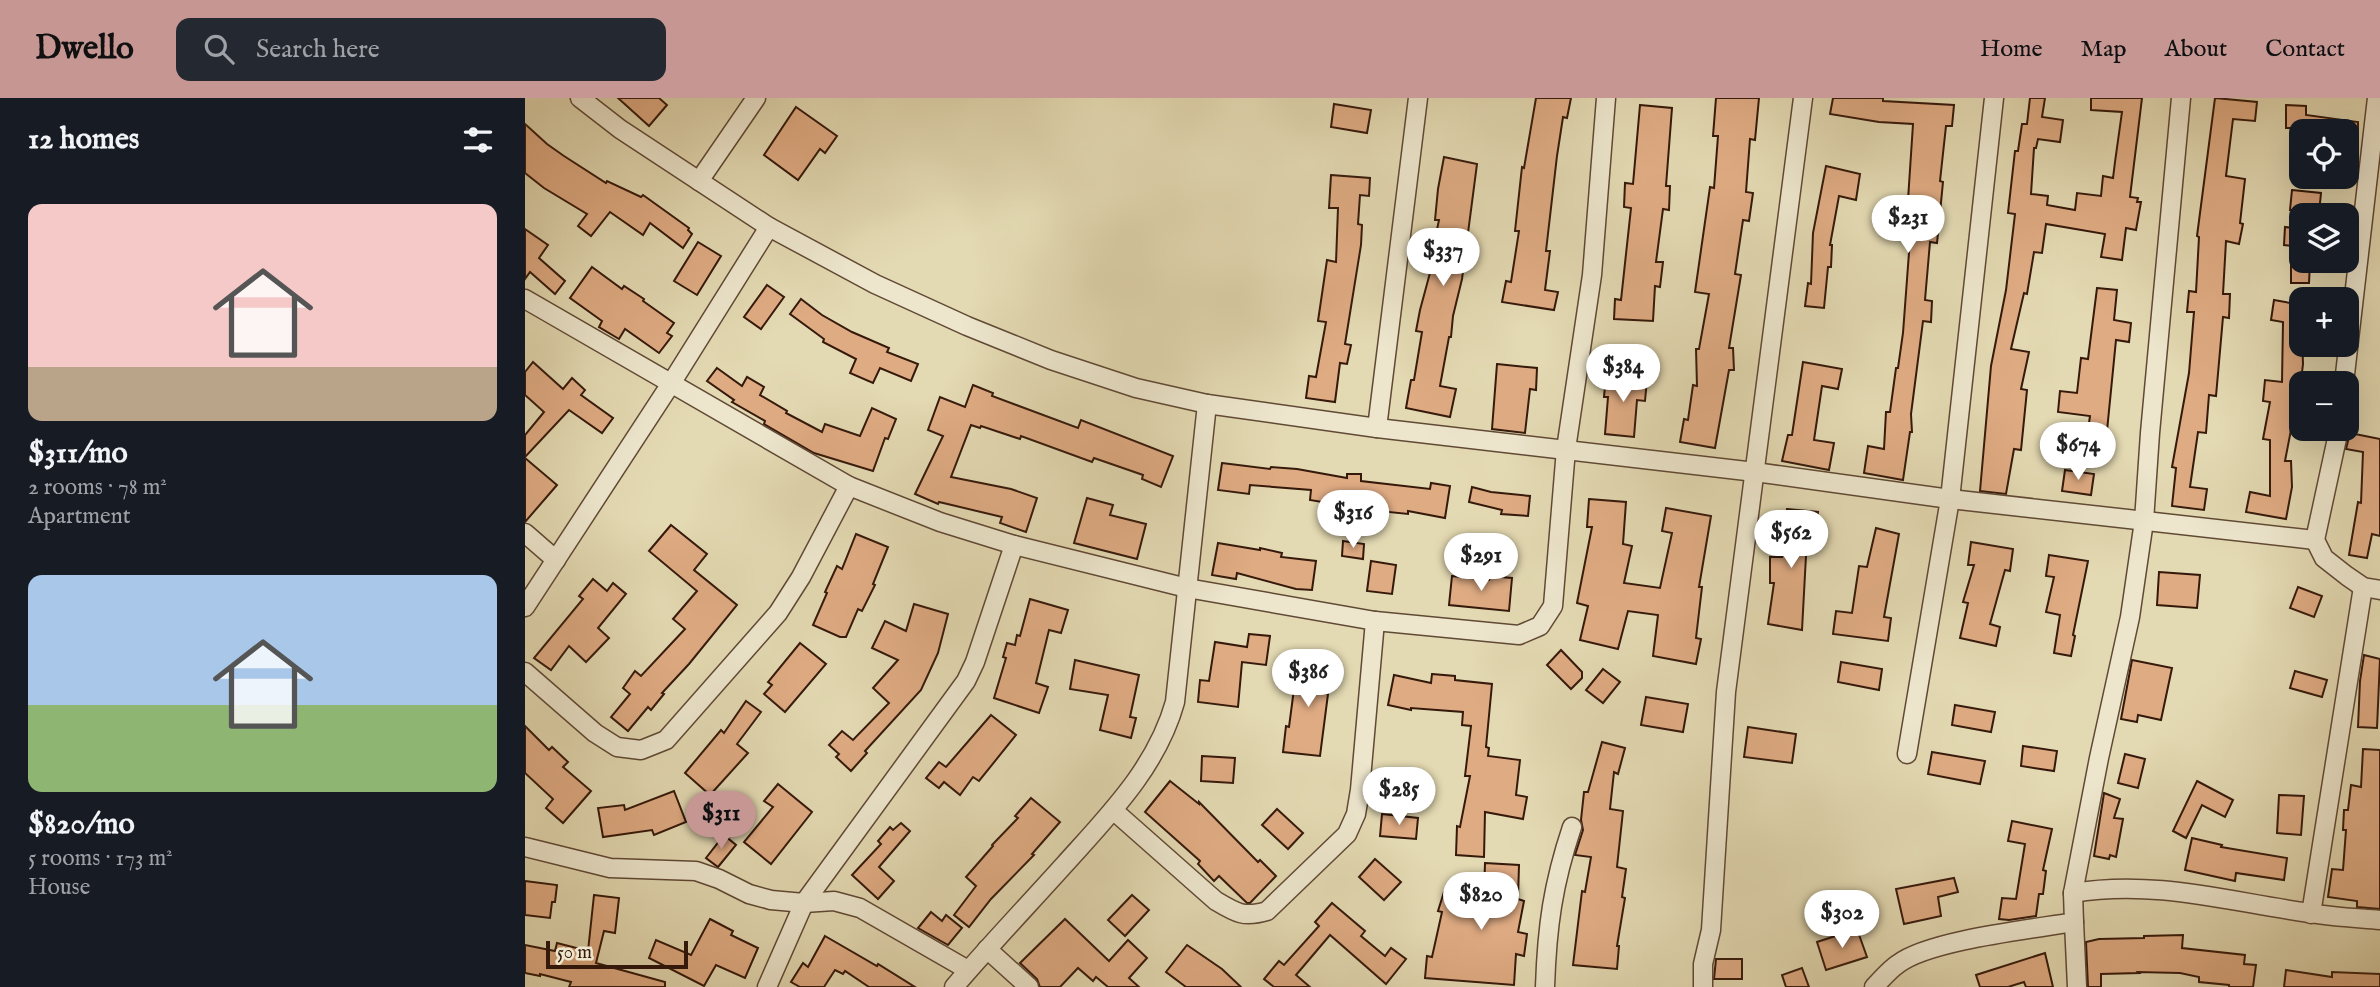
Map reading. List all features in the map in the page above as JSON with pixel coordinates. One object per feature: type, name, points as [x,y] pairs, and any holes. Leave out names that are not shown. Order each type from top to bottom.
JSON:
[{"type":"street","points":[[580,98],[620,129],[769,227],[875,284],[1051,360],[1136,388],[1206,404],[1377,428],[1755,472],[1949,499],[2315,540]]},
{"type":"street","points":[[699,181],[755,98]]},
{"type":"street","points":[[1377,428],[1418,98]]},
{"type":"street","points":[[525,299],[849,486],[940,522],[1014,545],[1187,588],[1375,621],[1519,635],[1540,626],[1553,606],[1566,449],[1592,275],[1606,98]]},
{"type":"street","points":[[1703,987],[1703,964],[1711,930],[1726,692],[1803,98]]},
{"type":"street","points":[[1907,754],[1949,499],[1994,98]]},
{"type":"street","points":[[2077,987],[2073,892],[2130,617],[2144,521],[2181,98]]},
{"type":"street","points":[[2345,371],[2377,98]]},
{"type":"street","points":[[525,607],[672,382],[769,227]]},
{"type":"street","points":[[954,987],[1113,810],[1157,749],[1168,727],[1175,702],[1206,404]]},
{"type":"street","points":[[2311,914],[2371,588],[2325,558],[2315,540],[2336,441]]},
{"type":"street","points":[[525,672],[595,733],[617,747],[641,750],[666,740],[778,613],[801,577],[849,486]]},
{"type":"street","points":[[525,533],[556,560]]},
{"type":"street","points":[[767,987],[804,903],[966,681],[975,662],[1014,545]]},
{"type":"street","points":[[1113,810],[1216,901],[1235,913],[1251,916],[1266,911],[1347,834],[1356,814],[1375,621]]},
{"type":"street","points":[[1545,987],[1549,910],[1559,865],[1572,827]]},
{"type":"street","points":[[525,847],[610,868],[696,872],[760,897],[804,903],[834,901],[860,908],[968,970]]},
{"type":"street","points":[[2073,892],[2118,887],[2167,889],[2311,914],[2380,920]]},
{"type":"street","points":[[1874,987],[1898,964],[1914,955],[1959,942],[2074,922]]},
{"type":"street","points":[[987,949],[1029,987]]},
{"type":"street","points":[[1898,964],[1898,987]]},
{"type":"building","points":[[618,98],[659,98],[667,105],[649,126]]},
{"type":"building","points":[[1536,98],[1571,98],[1567,118],[1563,117],[1546,251],[1550,251],[1545,290],[1558,292],[1554,310],[1502,302],[1506,281],[1511,282],[1519,231],[1515,231],[1522,167],[1524,168]]},
{"type":"building","points":[[1716,98],[1759,98],[1755,140],[1750,139],[1746,192],[1753,193],[1749,221],[1743,220],[1735,274],[1741,275],[1729,348],[1733,348],[1734,370],[1729,370],[1715,448],[1680,442],[1684,419],[1688,420],[1693,385],[1697,386],[1696,349],[1699,349],[1709,294],[1695,292],[1710,187],[1714,188],[1718,136],[1713,136]]},
{"type":"building","points":[[1833,98],[1883,98],[1883,101],[1954,105],[1952,126],[1946,126],[1937,243],[1930,242],[1925,300],[1932,301],[1931,322],[1923,321],[1911,414],[1912,432],[1903,480],[1864,473],[1868,446],[1884,449],[1886,412],[1890,412],[1903,333],[1910,239],[1889,236],[1892,213],[1907,215],[1913,124],[1830,114]]},
{"type":"building","points":[[2030,98],[2045,98],[2042,117],[2063,120],[2060,142],[2038,139],[2034,148],[2031,194],[2048,196],[2047,205],[2075,210],[2077,193],[2101,196],[2103,176],[2113,178],[2122,112],[2091,110],[2091,98],[2142,98],[2130,197],[2138,198],[2137,202],[2141,202],[2136,230],[2126,228],[2122,260],[2101,257],[2105,234],[2046,224],[2042,253],[2034,252],[2027,294],[2024,293],[2011,349],[2029,352],[2021,389],[2027,390],[2021,450],[2014,449],[2006,494],[1980,491],[1991,366],[2006,290],[2015,214],[2008,213],[2015,151],[2018,151],[2022,124],[2027,124]]},
{"type":"building","points":[[2215,98],[2257,102],[2255,121],[2233,119],[2226,176],[2245,179],[2240,223],[2243,224],[2239,244],[2226,241],[2223,294],[2230,294],[2229,318],[2223,317],[2216,396],[2209,395],[2206,433],[2198,432],[2190,487],[2207,489],[2204,510],[2172,506],[2176,468],[2172,467],[2189,373],[2194,312],[2187,312],[2189,291],[2196,292],[2197,236]]},
{"type":"building","points":[[1334,104],[1371,110],[1367,133],[1331,127]]},
{"type":"building","points":[[1640,105],[1672,108],[1666,186],[1670,186],[1669,210],[1663,209],[1656,262],[1663,262],[1660,287],[1655,286],[1653,321],[1614,319],[1615,299],[1621,300],[1631,208],[1624,207],[1625,183],[1633,184]]},
{"type":"building","points":[[2286,105],[2306,106],[2306,115],[2336,119],[2289,119],[2289,128],[2286,128]]},
{"type":"building","points":[[796,107],[837,136],[825,153],[820,149],[798,180],[764,155]]},
{"type":"building","points":[[525,124],[547,144],[606,183],[607,181],[641,197],[643,195],[689,228],[692,234],[683,248],[650,223],[643,235],[610,212],[591,236],[578,226],[587,214],[525,173]]},
{"type":"building","points":[[1444,157],[1477,164],[1462,279],[1440,386],[1456,389],[1450,417],[1406,408],[1422,332],[1416,331],[1434,258],[1431,258],[1439,220],[1435,220]]},
{"type":"building","points":[[1826,166],[1860,174],[1856,200],[1839,196],[1830,245],[1831,267],[1828,267],[1824,308],[1805,306],[1808,283],[1811,284],[1813,233]]},
{"type":"building","points":[[1331,175],[1370,178],[1369,196],[1360,195],[1358,224],[1362,225],[1361,245],[1345,344],[1351,345],[1347,364],[1340,363],[1335,402],[1306,398],[1309,376],[1316,377],[1326,322],[1318,321],[1327,260],[1336,262],[1338,208],[1329,208]]},
{"type":"building","points":[[2292,190],[2321,193],[2320,203],[2291,203]]},
{"type":"building","points":[[2285,227],[2289,228],[2289,246],[2284,245]]},
{"type":"building","points":[[525,229],[548,245],[539,258],[565,281],[555,294],[530,272],[525,279]]},
{"type":"building","points":[[698,242],[721,256],[697,295],[674,281]]},
{"type":"building","points":[[592,267],[622,289],[624,286],[644,299],[643,301],[674,323],[667,333],[672,336],[659,353],[625,329],[619,339],[599,327],[602,321],[570,298]]},
{"type":"building","points":[[2291,273],[2310,273],[2309,283],[2291,283]]},
{"type":"building","points":[[767,285],[784,297],[761,329],[744,317]]},
{"type":"building","points":[[2097,288],[2117,290],[2114,320],[2131,323],[2129,342],[2116,340],[2104,461],[2084,458],[2090,416],[2058,412],[2060,391],[2077,393],[2081,358],[2088,359]]},
{"type":"building","points":[[801,299],[852,332],[889,348],[887,352],[918,364],[911,381],[880,368],[873,383],[850,373],[856,359],[823,342],[824,339],[790,314]]},
{"type":"building","points":[[2274,300],[2289,303],[2289,357],[2303,357],[2302,371],[2289,371],[2289,440],[2285,461],[2291,461],[2292,487],[2286,519],[2246,512],[2250,492],[2270,496],[2270,440],[2263,439],[2270,402],[2263,401],[2265,380],[2282,382],[2283,322],[2271,320]]},
{"type":"building","points":[[533,362],[563,389],[572,378],[585,390],[581,395],[613,418],[602,433],[569,410],[525,457],[525,435],[544,412],[525,395],[525,372]]},
{"type":"building","points":[[1803,362],[1842,369],[1838,389],[1822,386],[1814,440],[1834,443],[1829,470],[1782,461],[1788,435],[1792,435]]},
{"type":"building","points":[[1497,364],[1537,368],[1536,390],[1530,389],[1525,433],[1492,429]]},
{"type":"building","points":[[717,368],[742,386],[747,377],[764,387],[760,395],[787,411],[786,413],[822,432],[825,424],[860,436],[872,408],[896,419],[888,439],[885,438],[873,471],[814,453],[764,424],[765,421],[732,402],[734,400],[707,381]]},
{"type":"building","points":[[1606,376],[1647,379],[1645,401],[1637,400],[1634,437],[1605,434],[1608,397],[1604,397]]},
{"type":"building","points":[[973,385],[993,393],[992,396],[1078,428],[1081,420],[1173,456],[1161,487],[1142,479],[1143,475],[1094,458],[1092,462],[1021,436],[1020,439],[971,425],[951,477],[1011,489],[1037,498],[1026,532],[1000,523],[1002,517],[939,502],[938,504],[915,494],[943,436],[928,430],[940,397],[965,407]]},
{"type":"building","points":[[2359,435],[2380,439],[2380,536],[2372,534],[2367,558],[2349,555],[2358,502],[2361,503],[2363,452],[2346,449],[2348,441],[2359,441]]},
{"type":"building","points":[[525,458],[557,485],[525,522]]},
{"type":"building","points":[[1222,463],[1270,469],[1297,469],[1347,478],[1347,474],[1361,474],[1361,481],[1430,489],[1431,483],[1450,486],[1445,518],[1408,511],[1408,514],[1370,510],[1358,512],[1358,520],[1345,519],[1346,506],[1310,500],[1311,490],[1250,485],[1249,494],[1218,490]]},
{"type":"building","points":[[2065,470],[2094,474],[2091,495],[2062,491]]},
{"type":"building","points":[[1472,487],[1530,496],[1528,516],[1501,514],[1502,510],[1469,502]]},
{"type":"building","points":[[1087,498],[1113,505],[1110,515],[1146,524],[1137,559],[1074,543]]},
{"type":"building","points":[[1589,499],[1626,502],[1623,544],[1632,546],[1624,583],[1660,588],[1672,533],[1662,531],[1666,508],[1711,516],[1699,587],[1702,587],[1696,638],[1701,639],[1696,664],[1653,656],[1658,615],[1628,611],[1618,649],[1580,640],[1588,606],[1577,603],[1592,527],[1587,527]]},
{"type":"building","points":[[1787,509],[1818,512],[1815,538],[1807,537],[1802,630],[1768,624],[1774,583],[1770,583],[1770,557],[1782,557]]},
{"type":"building","points":[[671,525],[707,554],[694,570],[737,605],[662,693],[664,694],[651,710],[648,707],[628,731],[611,717],[630,694],[623,688],[635,671],[641,676],[685,629],[673,619],[697,591],[649,551]]},
{"type":"building","points":[[1876,528],[1899,534],[1884,617],[1891,618],[1888,641],[1833,634],[1836,611],[1852,613],[1859,566],[1867,567]]},
{"type":"building","points":[[856,534],[888,547],[873,584],[875,585],[862,611],[858,609],[846,637],[840,637],[813,625],[837,566],[842,569]]},
{"type":"building","points":[[1343,541],[1364,544],[1363,559],[1342,556]]},
{"type":"building","points":[[1971,542],[2013,549],[2010,571],[2005,570],[1990,624],[2000,627],[1996,646],[1960,638],[1968,603],[1963,602],[1974,565],[1968,565]]},
{"type":"building","points":[[1218,543],[1260,548],[1282,553],[1281,557],[1316,561],[1312,590],[1296,589],[1237,573],[1236,579],[1212,575]]},
{"type":"building","points":[[2049,555],[2088,561],[2071,656],[2054,653],[2060,615],[2046,612],[2054,577],[2046,576]]},
{"type":"building","points":[[1371,561],[1396,565],[1392,594],[1367,591]]},
{"type":"building","points":[[2159,572],[2200,575],[2197,608],[2157,605]]},
{"type":"building","points":[[1452,576],[1489,580],[1490,576],[1512,578],[1509,611],[1449,605]]},
{"type":"building","points":[[593,579],[607,591],[613,583],[626,594],[598,628],[609,638],[586,662],[569,646],[551,670],[534,658],[583,599],[579,596]]},
{"type":"building","points":[[2298,587],[2322,596],[2314,617],[2290,608]]},
{"type":"building","points":[[1030,599],[1068,610],[1061,633],[1049,630],[1036,683],[1048,687],[1039,713],[994,698],[1006,658],[1003,657],[1007,643],[1015,645],[1017,635],[1020,636]]},
{"type":"building","points":[[914,604],[948,614],[938,653],[921,690],[865,751],[867,753],[851,771],[836,757],[839,754],[829,745],[842,731],[853,740],[889,703],[873,688],[898,660],[872,648],[885,621],[906,631]]},
{"type":"building","points":[[1249,634],[1270,636],[1266,665],[1242,662],[1238,707],[1198,702],[1200,680],[1209,681],[1215,642],[1247,647]]},
{"type":"building","points":[[800,643],[826,664],[785,712],[764,694],[772,685],[768,682]]},
{"type":"building","points":[[1561,650],[1582,672],[1582,678],[1571,689],[1547,665]]},
{"type":"building","points":[[1303,653],[1326,655],[1322,693],[1328,694],[1320,756],[1283,752],[1294,689],[1300,690]]},
{"type":"building","points":[[2364,655],[2380,659],[2377,728],[2358,727]]},
{"type":"building","points":[[1075,660],[1139,675],[1130,717],[1136,718],[1131,738],[1100,730],[1108,695],[1070,689]]},
{"type":"building","points":[[2132,660],[2172,668],[2161,720],[2138,715],[2137,722],[2121,719]]},
{"type":"building","points":[[1841,662],[1882,669],[1879,690],[1838,682]]},
{"type":"building","points":[[1603,669],[1620,682],[1603,703],[1586,690]]},
{"type":"building","points":[[2295,671],[2327,680],[2322,697],[2290,688]]},
{"type":"building","points":[[1432,674],[1455,676],[1455,680],[1492,684],[1486,747],[1489,748],[1488,756],[1520,760],[1516,795],[1527,797],[1523,819],[1485,812],[1484,857],[1456,855],[1457,826],[1460,827],[1470,776],[1465,776],[1471,726],[1462,725],[1463,712],[1411,710],[1388,705],[1394,675],[1431,683]]},
{"type":"building","points":[[1646,697],[1688,704],[1683,732],[1641,725]]},
{"type":"building","points":[[746,701],[761,712],[737,744],[748,753],[710,795],[685,773],[721,730],[724,733]]},
{"type":"building","points":[[1955,705],[1995,712],[1991,732],[1952,725]]},
{"type":"building","points":[[991,715],[1016,735],[979,781],[973,777],[960,795],[944,782],[939,788],[926,778],[939,762],[946,767]]},
{"type":"building","points":[[525,726],[549,750],[552,747],[568,762],[563,767],[591,791],[563,823],[546,808],[553,799],[525,773]]},
{"type":"building","points":[[1748,727],[1796,734],[1792,763],[1744,757]]},
{"type":"building","points":[[1602,742],[1625,748],[1618,774],[1614,772],[1610,809],[1623,811],[1617,867],[1626,869],[1617,969],[1573,965],[1582,891],[1585,892],[1591,857],[1575,855],[1583,830],[1581,820],[1584,792],[1588,792]]},
{"type":"building","points":[[2023,746],[2057,751],[2054,771],[2021,766]]},
{"type":"building","points":[[2363,749],[2380,750],[2380,909],[2357,907],[2357,901],[2328,897],[2332,869],[2343,870],[2346,830],[2343,830],[2344,810],[2348,810],[2351,785],[2361,787]]},
{"type":"building","points":[[1932,752],[1985,761],[1980,784],[1928,774]]},
{"type":"building","points":[[2125,754],[2145,759],[2138,788],[2118,783]]},
{"type":"building","points":[[1202,756],[1235,758],[1233,783],[1201,781]]},
{"type":"building","points":[[1170,781],[1199,802],[1258,862],[1260,860],[1276,876],[1250,903],[1219,876],[1214,881],[1198,864],[1200,861],[1145,812]]},
{"type":"building","points":[[2197,781],[2233,800],[2225,817],[2202,805],[2186,838],[2173,831]]},
{"type":"building","points":[[778,784],[812,812],[771,864],[744,842],[773,807],[764,801]]},
{"type":"building","points":[[674,791],[686,822],[654,835],[652,830],[603,837],[598,808],[624,805],[625,810]]},
{"type":"building","points":[[2104,793],[2120,799],[2114,818],[2123,819],[2116,857],[2110,855],[2109,859],[2094,856]]},
{"type":"building","points":[[2279,795],[2304,796],[2301,835],[2277,833]]},
{"type":"building","points":[[1031,798],[1060,822],[969,927],[954,915],[976,886],[966,877],[1018,818],[1015,816]]},
{"type":"building","points":[[1277,809],[1303,833],[1288,849],[1262,825]]},
{"type":"building","points":[[1382,814],[1418,818],[1416,839],[1380,836]]},
{"type":"building","points":[[2012,821],[2052,829],[2043,870],[2046,871],[2043,894],[2039,894],[2036,916],[2009,920],[1999,919],[2002,898],[2016,899],[2025,844],[2008,841]]},
{"type":"building","points":[[901,823],[910,831],[879,867],[894,881],[878,899],[852,875],[881,844],[878,841],[890,827],[893,830]]},
{"type":"building","points":[[724,835],[736,845],[718,867],[706,858]]},
{"type":"building","points":[[2192,838],[2222,845],[2221,847],[2287,858],[2284,880],[2236,873],[2235,881],[2185,870]]},
{"type":"building","points":[[1375,859],[1401,882],[1384,900],[1359,877]]},
{"type":"building","points":[[1485,863],[1519,865],[1518,899],[1524,901],[1518,932],[1527,934],[1524,956],[1516,954],[1514,985],[1425,978],[1427,956],[1432,957],[1442,912],[1438,911],[1444,892],[1465,898],[1467,889],[1484,894]]},
{"type":"building","points":[[1954,878],[1958,892],[1938,897],[1941,916],[1904,924],[1896,889]]},
{"type":"building","points":[[525,881],[557,885],[550,918],[525,915]]},
{"type":"building","points":[[594,895],[619,898],[615,933],[604,931],[596,963],[665,982],[665,987],[569,987],[571,982],[525,973],[525,945],[555,951],[557,943],[588,951]]},
{"type":"building","points":[[1132,895],[1149,910],[1125,936],[1108,920]]},
{"type":"building","points":[[1332,903],[1365,931],[1361,936],[1385,956],[1391,948],[1406,959],[1386,984],[1330,935],[1296,975],[1310,987],[1274,987],[1264,979],[1279,961],[1284,965],[1319,926],[1315,922]]},
{"type":"building","points":[[931,912],[942,921],[946,915],[962,928],[948,945],[918,928]]},
{"type":"building","points":[[710,919],[733,931],[731,935],[758,948],[745,978],[716,965],[704,986],[649,958],[656,940],[691,955]]},
{"type":"building","points":[[1065,919],[1109,961],[1128,940],[1147,958],[1129,978],[1139,987],[1108,987],[1096,977],[1093,981],[1078,968],[1060,987],[1040,987],[1037,979],[1020,963]]},
{"type":"building","points":[[1857,929],[1867,957],[1826,970],[1817,942]]},
{"type":"building","points":[[2183,935],[2182,948],[2245,955],[2244,964],[2256,965],[2253,987],[2229,987],[2199,982],[2199,977],[2180,973],[2138,972],[2101,974],[2101,987],[2088,987],[2086,942]]},
{"type":"building","points":[[825,936],[915,987],[869,987],[845,971],[843,974],[835,970],[824,987],[800,987],[791,982],[803,963],[808,967]]},
{"type":"building","points":[[1187,945],[1222,969],[1241,987],[1186,987],[1166,972]]},
{"type":"building","points":[[2045,953],[2053,987],[2026,987],[2024,982],[2008,987],[1980,987],[1976,975]]},
{"type":"building","points":[[1716,959],[1742,959],[1742,979],[1714,979]]},
{"type":"building","points":[[1802,968],[1809,987],[1786,987],[1782,975]]},
{"type":"building","points":[[2286,970],[2332,977],[2332,972],[2380,974],[2380,987],[2284,987]]}]
